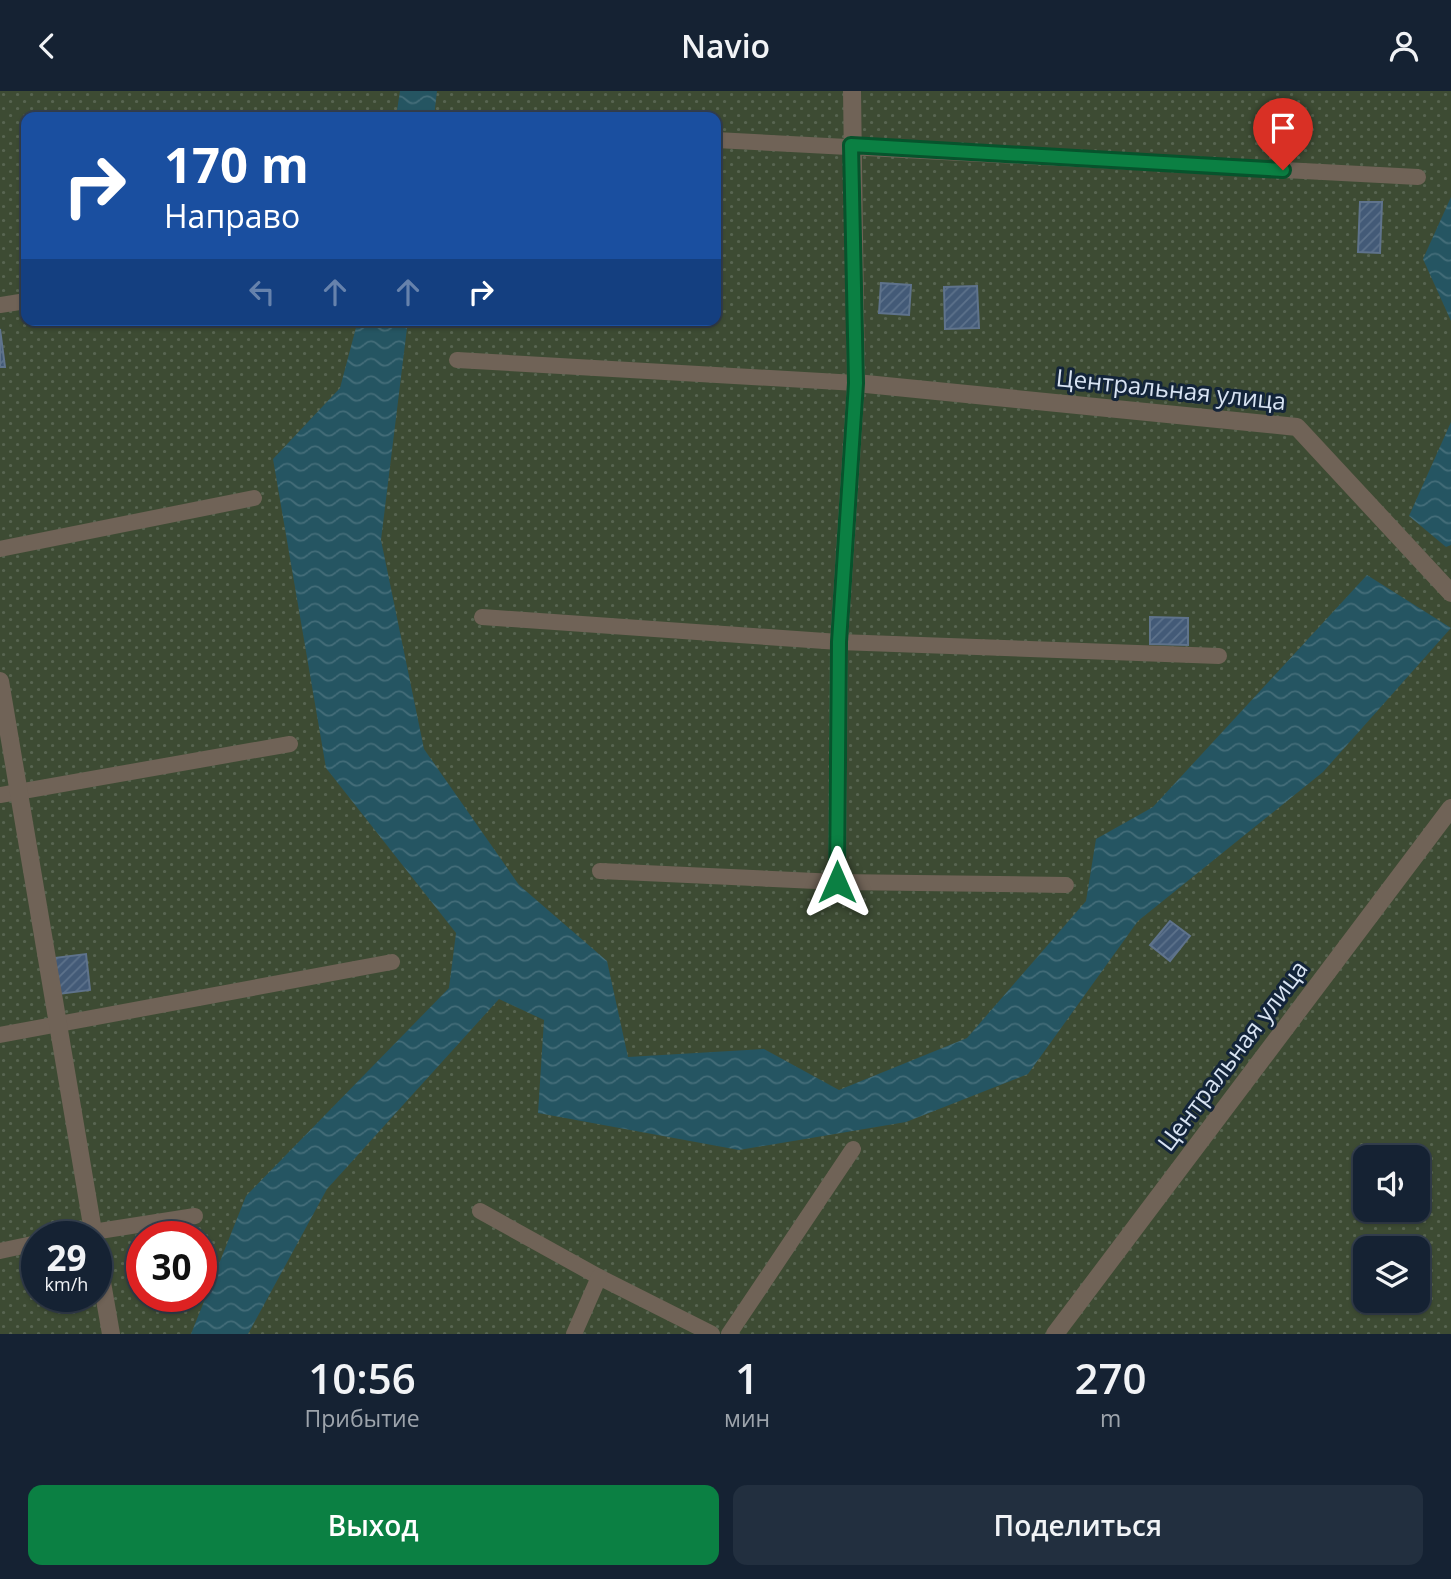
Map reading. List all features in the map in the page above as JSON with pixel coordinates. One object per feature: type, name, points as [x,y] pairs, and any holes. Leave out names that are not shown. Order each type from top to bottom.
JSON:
[{"type":"street","points":[[837,882],[839,642],[856,383],[852,91]]},
{"type":"street","name":"Центральная улица","points":[[856,383],[1297,427],[1451,593]]},
{"type":"street","points":[[0,681],[92,1221]]},
{"type":"street","name":"Центральная улица","points":[[1055,1334],[1451,808]]},
{"type":"street","points":[[107,1312],[111,1334]]},
{"type":"lane","points":[[721,140],[1418,177]]},
{"type":"lane","points":[[0,305],[21,302]]},
{"type":"lane","points":[[457,360],[856,383]]},
{"type":"lane","points":[[0,549],[254,498]]},
{"type":"lane","points":[[482,617],[839,642],[1219,656]]},
{"type":"lane","points":[[0,795],[290,744]]},
{"type":"lane","points":[[600,871],[837,882],[1066,885]]},
{"type":"lane","points":[[0,1035],[392,962]]},
{"type":"lane","points":[[729,1334],[852,1149]]},
{"type":"lane","points":[[480,1211],[600,1277],[712,1334]]},
{"type":"lane","points":[[112,1231],[195,1216]]},
{"type":"lane","points":[[0,1251],[21,1246]]},
{"type":"lane","points":[[574,1334],[600,1277]]},
{"type":"green space","points":[[0,91],[1451,91],[1451,1334],[0,1334]]},
{"type":"water","points":[[400,91],[437,91],[435,112],[397,112]]},
{"type":"water","points":[[1451,197],[1451,321],[1423,259]]},
{"type":"water","points":[[356,326],[407,326],[381,540],[424,749],[519,885],[607,961],[628,1057],[764,1049],[839,1090],[967,1038],[1086,901],[1096,839],[1153,807],[1367,575],[1451,628],[1323,772],[1138,921],[1028,1074],[906,1122],[739,1150],[538,1113],[544,1020],[499,999],[327,1189],[248,1334],[191,1334],[200,1312],[217,1312],[217,1269],[246,1196],[449,988],[456,933],[326,768],[273,459],[340,388]]},
{"type":"water","points":[[1451,422],[1451,545],[1446,547],[1409,516]]},
{"type":"building","points":[[1360,202],[1382,202],[1380,253],[1358,252]]},
{"type":"building","points":[[881,283],[911,285],[909,315],[879,313]]},
{"type":"building","points":[[977,286],[979,328],[945,329],[944,287]]},
{"type":"building","points":[[0,329],[5,367],[0,367]]},
{"type":"building","points":[[1150,617],[1188,618],[1188,645],[1150,644]]},
{"type":"building","points":[[1170,921],[1190,936],[1170,961],[1150,945]]},
{"type":"building","points":[[86,954],[90,990],[59,994],[54,958]]},
{"type":"route","points":[[837,882],[839,642],[856,383],[851,145],[1283,170]]}]
